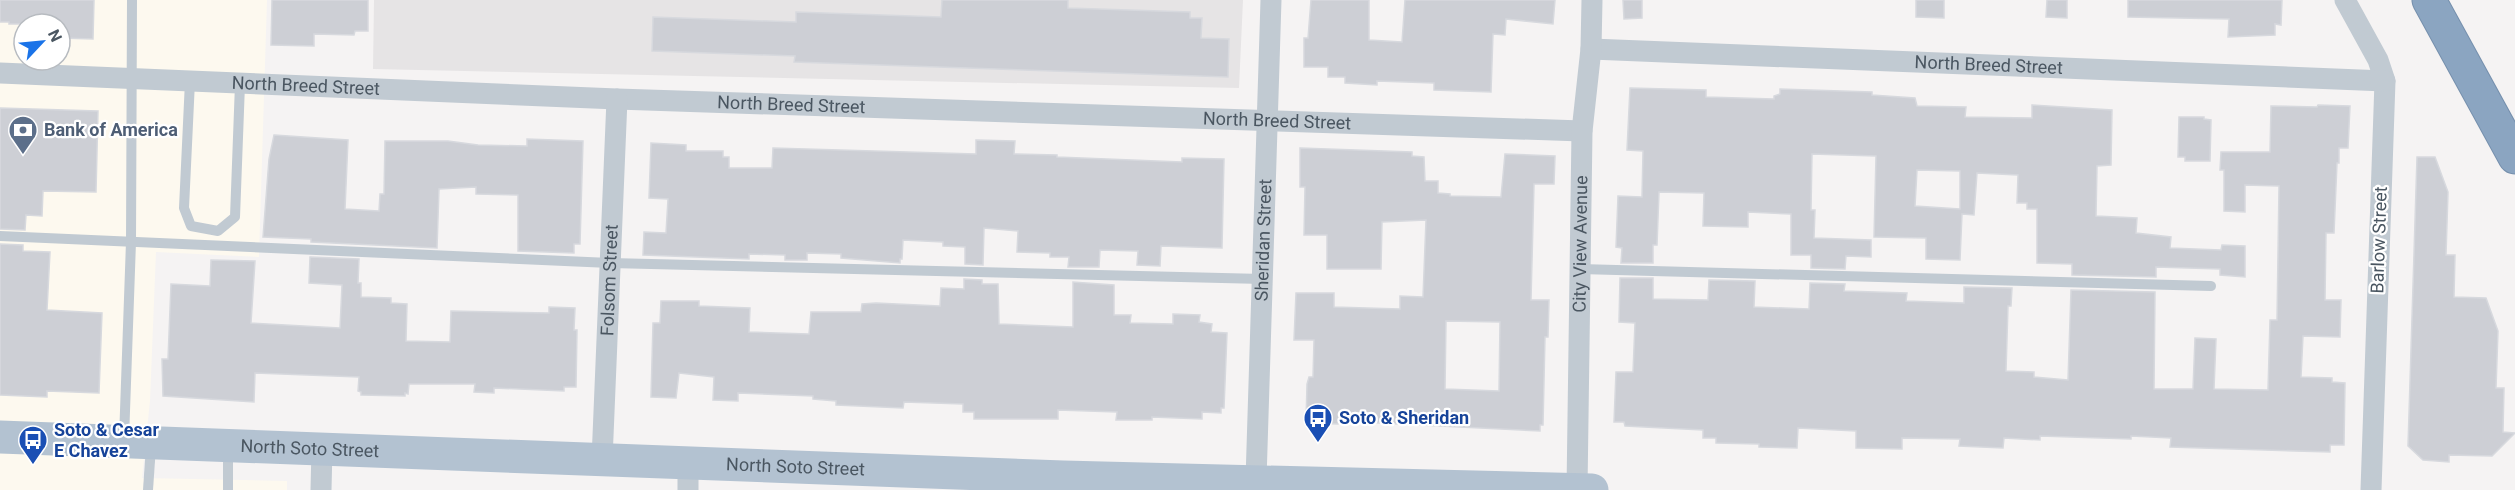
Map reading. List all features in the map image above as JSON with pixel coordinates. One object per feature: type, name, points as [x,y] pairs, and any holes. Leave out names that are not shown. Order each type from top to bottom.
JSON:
[{"type":"highway","points":[[2429,0],[2515,157]]},
{"type":"main road","name":"North Soto Street","points":[[0,437],[602,460],[688,476],[1062,483],[1256,480],[1434,488],[1592,490]]},
{"type":"street","name":"Sheridan Street","points":[[1256,480],[1271,0]]},
{"type":"street","name":"City View Avenue","points":[[1577,490],[1581,130],[1591,49],[1592,0]]},
{"type":"street","name":"Barlow Street","points":[[2345,0],[2378,60],[2385,81],[2372,490]]},
{"type":"street","name":"North Breed Street","points":[[1591,49],[2385,81]]},
{"type":"street","name":"North Breed Street","points":[[0,73],[617,99],[1268,122],[1581,130]]},
{"type":"street","name":"Folsom Street","points":[[602,460],[617,99]]},
{"type":"street","points":[[321,490],[322,448]]},
{"type":"lane","points":[[132,0],[131,242],[137,443],[148,490]]},
{"type":"lane","points":[[190,81],[184,208],[191,226],[218,231],[235,217],[240,84]]},
{"type":"lane","points":[[0,236],[610,263],[1263,279]]},
{"type":"lane","points":[[1580,269],[2211,286]]},
{"type":"lane","points":[[227,490],[229,446]]},
{"type":"shaded area","points":[[0,0],[267,0],[259,257],[156,252],[150,401],[142,478],[287,481],[287,490],[0,490]]},
{"type":"shaded area","points":[[374,0],[1243,0],[1239,88],[373,69]]},
{"type":"building","points":[[0,0],[94,0],[93,39],[72,38],[72,12],[12,12],[12,24],[0,22]]},
{"type":"building","points":[[272,0],[368,0],[368,31],[355,31],[354,35],[314,34],[314,46],[271,45]]},
{"type":"building","points":[[942,0],[1068,0],[1068,8],[1190,12],[1190,18],[1202,18],[1201,38],[1229,39],[1228,77],[794,62],[795,56],[652,51],[653,17],[796,22],[796,12],[941,17]]},
{"type":"building","points":[[1311,0],[1369,0],[1369,40],[1402,42],[1405,0],[1555,0],[1553,24],[1506,19],[1505,35],[1493,34],[1491,92],[1434,90],[1434,83],[1377,81],[1377,85],[1345,83],[1345,77],[1328,77],[1328,67],[1304,67],[1304,38],[1308,38]]},
{"type":"building","points":[[1623,0],[1642,0],[1642,18],[1624,19]]},
{"type":"building","points":[[1916,0],[1944,0],[1944,18],[1916,17]]},
{"type":"building","points":[[2047,0],[2067,0],[2067,18],[2046,17]]},
{"type":"building","points":[[2128,0],[2282,0],[2281,25],[2275,24],[2275,35],[2228,37],[2229,19],[2128,17]]},
{"type":"building","points":[[1630,88],[1706,90],[1706,97],[1774,99],[1774,96],[1780,94],[1780,89],[1872,92],[1872,95],[1915,98],[1917,106],[1966,107],[1965,117],[2032,118],[2032,105],[2112,110],[2111,165],[2097,166],[2096,216],[2137,218],[2136,233],[2171,237],[2170,248],[2221,250],[2222,245],[2245,246],[2245,277],[2220,275],[2220,269],[2156,267],[2156,277],[2072,275],[2072,264],[2037,263],[2037,209],[2027,209],[2027,203],[2017,203],[2018,175],[1977,173],[1974,215],[1962,214],[1960,260],[1926,259],[1926,238],[1874,237],[1876,156],[1812,154],[1811,210],[1815,210],[1814,238],[1871,240],[1871,257],[1846,256],[1845,269],[1811,268],[1811,255],[1791,255],[1791,214],[1748,212],[1748,227],[1703,226],[1704,193],[1659,192],[1657,245],[1653,245],[1653,263],[1621,263],[1622,248],[1616,247],[1618,196],[1642,197],[1643,151],[1627,150]],"holes":[[[1917,170],[1960,171],[1960,209],[1915,206]]]},
{"type":"building","points":[[2318,105],[2350,106],[2348,148],[2339,148],[2339,163],[2337,163],[2334,233],[2326,233],[2325,300],[2341,300],[2340,337],[2303,336],[2301,377],[2332,378],[2332,382],[2345,383],[2344,445],[2330,445],[2330,452],[2170,447],[2171,438],[2131,436],[2131,439],[2040,436],[2040,440],[2004,438],[2003,448],[1959,446],[1960,439],[1902,438],[1902,449],[1856,448],[1856,431],[1798,428],[1797,448],[1759,447],[1759,444],[1716,443],[1716,438],[1703,438],[1703,430],[1625,426],[1624,422],[1614,422],[1616,372],[1633,372],[1635,323],[1619,322],[1620,278],[1653,278],[1653,299],[1708,300],[1709,280],[1755,281],[1754,307],[1809,309],[1810,283],[1845,284],[1844,291],[1907,293],[1906,301],[1964,303],[1964,287],[2012,288],[2011,306],[2008,306],[2006,371],[2034,372],[2034,377],[2068,380],[2071,290],[2155,292],[2154,389],[2193,389],[2195,338],[2216,339],[2214,389],[2268,390],[2270,320],[2277,320],[2279,186],[2245,185],[2245,212],[2224,211],[2224,170],[2220,170],[2221,152],[2270,152],[2271,106],[2317,107]]},
{"type":"building","points":[[0,108],[98,111],[96,192],[43,191],[42,216],[26,215],[25,230],[0,229]]},
{"type":"building","points":[[2179,117],[2204,117],[2204,119],[2211,120],[2210,161],[2185,161],[2185,157],[2178,157]]},
{"type":"building","points":[[274,135],[348,140],[345,209],[379,211],[380,194],[384,194],[385,141],[448,141],[478,145],[527,146],[527,139],[583,141],[580,244],[574,244],[574,253],[518,251],[518,195],[476,194],[476,187],[439,189],[437,248],[311,242],[311,239],[263,237],[269,159]]},
{"type":"building","points":[[976,140],[1015,141],[1014,154],[1182,162],[1182,158],[1224,159],[1222,248],[1161,246],[1160,266],[1137,265],[1138,251],[1100,250],[1099,267],[1068,267],[1069,257],[1050,257],[1050,253],[1017,252],[1018,231],[984,228],[983,265],[965,264],[965,247],[943,246],[943,242],[903,240],[900,263],[841,258],[841,254],[807,253],[807,260],[785,260],[785,255],[749,254],[749,259],[643,255],[644,232],[666,233],[668,199],[649,198],[651,143],[686,145],[686,151],[723,151],[723,157],[729,157],[729,168],[772,168],[773,148],[976,154]]},
{"type":"building","points":[[1300,148],[1412,152],[1412,156],[1424,157],[1425,181],[1438,181],[1438,193],[1450,194],[1450,196],[1501,197],[1505,154],[1555,156],[1554,184],[1534,184],[1531,300],[1549,300],[1548,337],[1545,337],[1543,425],[1540,425],[1540,431],[1338,421],[1338,424],[1306,423],[1307,384],[1309,377],[1313,377],[1314,340],[1294,340],[1296,293],[1334,293],[1334,307],[1400,309],[1400,296],[1423,297],[1426,220],[1382,222],[1381,269],[1327,269],[1327,235],[1304,235],[1305,187],[1300,187]],"holes":[[[1446,321],[1500,322],[1499,391],[1445,389]]]},
{"type":"building","points":[[2417,157],[2435,157],[2448,192],[2446,255],[2455,255],[2454,297],[2486,298],[2498,331],[2496,388],[2504,388],[2503,432],[2515,433],[2492,456],[2449,455],[2449,462],[2423,460],[2408,446]]},
{"type":"building","points":[[0,244],[23,245],[23,251],[50,252],[47,310],[102,313],[99,393],[47,391],[47,397],[0,395]]},
{"type":"building","points":[[310,257],[359,259],[358,283],[361,283],[361,297],[391,298],[391,303],[407,304],[406,341],[450,342],[451,311],[549,313],[549,307],[575,308],[576,387],[564,387],[564,391],[494,388],[494,393],[474,392],[475,384],[409,384],[408,394],[405,393],[405,396],[361,395],[358,391],[359,377],[255,373],[254,402],[163,396],[162,359],[168,359],[171,284],[210,286],[211,260],[255,261],[251,323],[340,328],[342,285],[309,283]]},
{"type":"building","points":[[964,279],[982,280],[982,284],[998,284],[999,324],[1073,327],[1073,282],[1114,285],[1114,315],[1131,315],[1130,323],[1173,324],[1173,314],[1200,315],[1199,322],[1212,324],[1211,332],[1227,333],[1224,408],[1221,408],[1221,413],[1202,412],[1202,419],[1152,417],[1152,420],[1116,420],[1117,412],[1058,410],[1058,419],[974,419],[974,412],[963,412],[963,404],[904,402],[903,408],[836,405],[836,401],[813,399],[813,396],[738,393],[738,401],[713,400],[714,377],[679,373],[676,398],[651,397],[653,323],[660,323],[661,301],[699,301],[699,306],[750,308],[749,332],[809,334],[811,312],[861,312],[862,304],[876,303],[940,306],[941,288],[964,289]]},
{"type":"place","name":"Bank of America","points":[[23,156]]},
{"type":"place","name":"Soto & Sheridan","points":[[1318,444]]},
{"type":"place","name":"Soto & Cesar E Chavez","points":[[33,466]]}]
